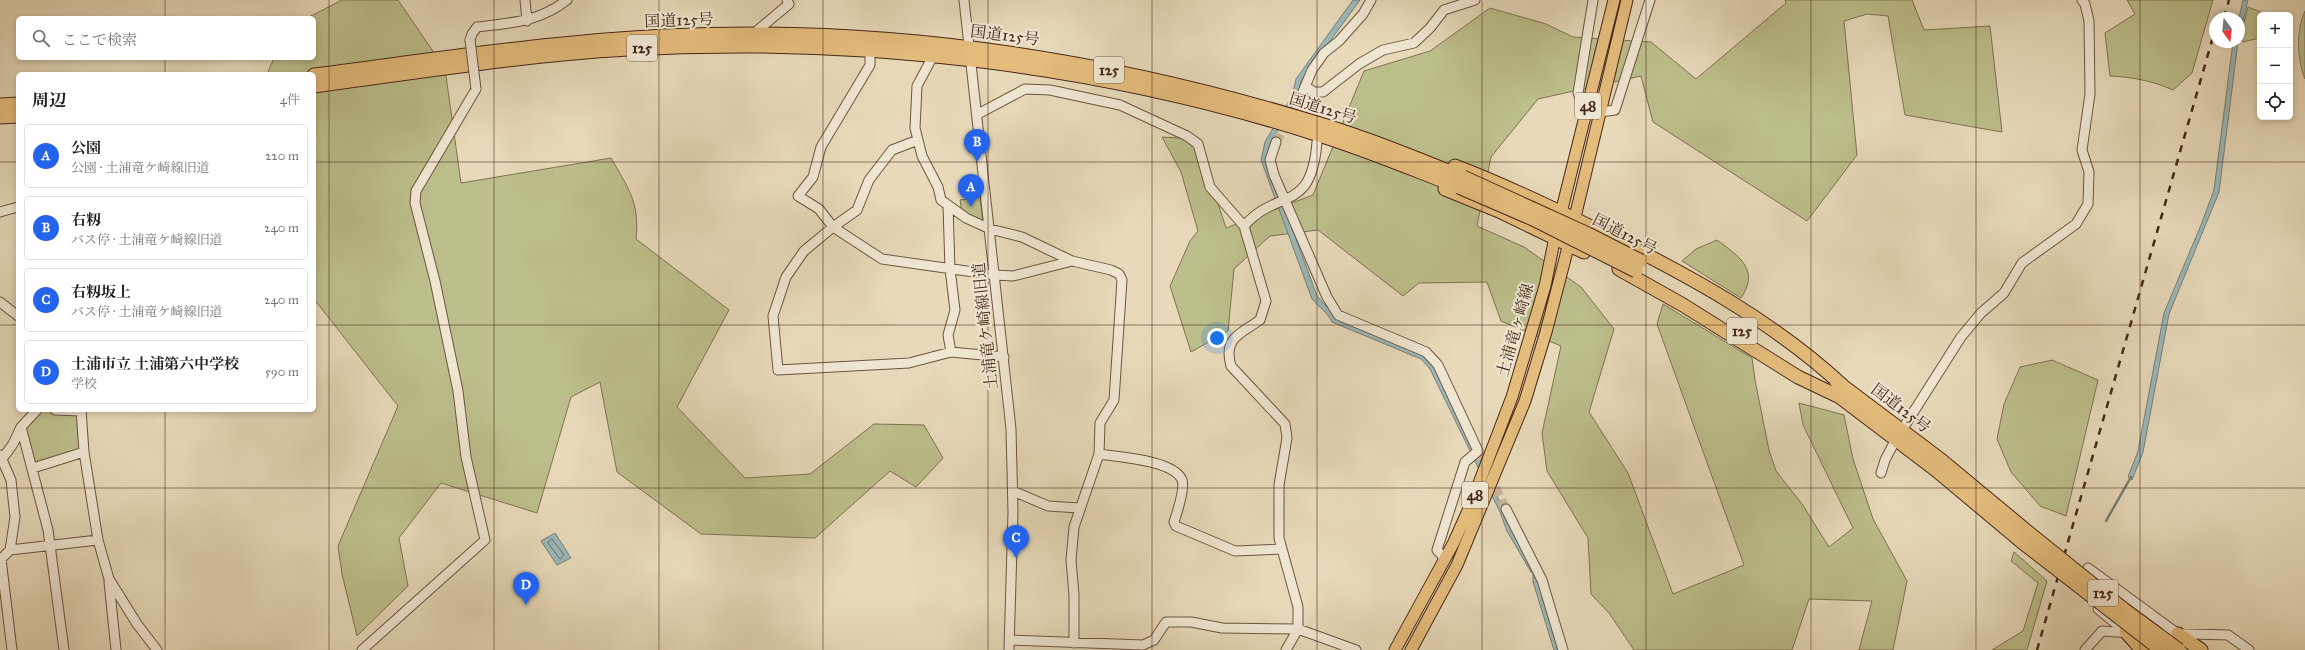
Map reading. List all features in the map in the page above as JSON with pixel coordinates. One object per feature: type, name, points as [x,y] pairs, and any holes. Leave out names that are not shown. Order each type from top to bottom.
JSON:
[{"type":"highway","name":"国道125号","points":[[316,75],[582,41],[668,36],[752,35],[870,37],[1065,60],[1147,78],[1244,108],[1316,134],[1461,182],[1533,219],[1638,266],[1843,392],[1899,435],[1941,460],[2025,538],[2161,650]]},
{"type":"highway","name":"国道125号","points":[[316,86],[535,56],[612,50],[739,45],[870,50],[933,56],[1063,74],[1244,108]]},
{"type":"highway","points":[[0,105],[16,104]]},
{"type":"highway","points":[[1244,108],[1317,142],[1409,174],[1499,211],[1555,237],[1632,276],[1758,351],[1798,377],[1843,392]]},
{"type":"highway","points":[[1244,108],[1317,116],[1362,130],[1498,182],[1575,218],[1694,281],[1772,328],[1811,356],[1843,392]]},
{"type":"highway","points":[[0,117],[16,116]]},
{"type":"highway","name":"国道125号","points":[[2025,538],[2179,650]]},
{"type":"highway","points":[[2126,632],[2142,650]]},
{"type":"highway","points":[[2178,634],[2201,650]]},
{"type":"main road","name":"土浦竜ヶ崎線","points":[[1395,650],[1445,559],[1471,504],[1512,397],[1533,331],[1614,0]]},
{"type":"main road","name":"土浦竜ヶ崎線","points":[[1411,650],[1457,565],[1525,401],[1546,332],[1569,244],[1627,0]]},
{"type":"street","points":[[524,0],[527,21]]},
{"type":"street","points":[[362,650],[485,540],[466,457],[458,391],[438,296],[415,203],[416,191],[476,89],[470,40],[477,27],[527,21],[559,7],[567,0]]},
{"type":"street","points":[[752,35],[788,4],[787,0]]},
{"type":"street","name":"土浦竜ケ崎線旧道","points":[[964,0],[978,114],[1011,429],[1013,492],[1010,650]]},
{"type":"street","points":[[1300,99],[1304,86],[1324,53],[1339,41],[1363,14],[1372,0]]},
{"type":"street","points":[[1304,86],[1314,92],[1323,92],[1359,64],[1383,50],[1414,43],[1430,28],[1444,10],[1474,0]]},
{"type":"street","points":[[1586,113],[1578,94],[1593,0]]},
{"type":"street","points":[[1600,112],[1615,110],[1650,0]]},
{"type":"street","points":[[1881,473],[1885,460],[1899,435],[1961,337],[1981,313],[2004,293],[2022,263],[2076,224],[2088,204],[2089,172],[2082,150],[2090,94],[2089,21],[2085,4],[2082,0]]},
{"type":"street","points":[[870,50],[870,65],[821,147],[813,177],[798,196],[819,209],[833,227],[882,259],[995,275],[1013,276],[1072,261]]},
{"type":"street","points":[[933,56],[917,86],[915,128],[922,156],[938,187],[941,200],[966,218],[990,229],[1022,237],[1072,261],[1111,270],[1119,274],[1122,280],[1114,400],[1100,423],[1100,454],[1079,508],[1074,527],[1071,560],[1074,595],[1074,642]]},
{"type":"street","points":[[978,114],[1025,88],[1050,90],[1120,105],[1187,136],[1198,144],[1210,188],[1244,226],[1266,301],[1260,320],[1233,339],[1227,353],[1231,366],[1285,424],[1287,438],[1279,485],[1278,510],[1282,549],[1298,607],[1298,629],[1286,650]]},
{"type":"street","points":[[918,140],[892,150],[869,180],[857,210],[833,227],[804,251],[786,277],[774,316],[778,370],[910,364],[952,352],[1004,357]]},
{"type":"street","points":[[1276,142],[1270,160],[1285,200],[1327,297],[1338,315],[1426,352],[1438,365],[1478,451],[1465,462],[1437,550],[1445,559]]},
{"type":"street","points":[[1244,226],[1256,215],[1297,194],[1310,180],[1317,142]]},
{"type":"street","points":[[948,205],[950,269],[955,310],[948,335],[952,352]]},
{"type":"street","points":[[0,212],[16,208]]},
{"type":"street","points":[[0,302],[16,314]]},
{"type":"street","points":[[12,650],[1,559],[10,550],[15,517],[11,480],[1,457],[13,444],[21,427],[35,412]]},
{"type":"street","points":[[81,412],[84,452],[98,540],[109,579],[116,650]]},
{"type":"street","points":[[21,427],[33,468],[50,547],[64,650]]},
{"type":"street","points":[[33,468],[84,452]]},
{"type":"street","points":[[1100,454],[1156,462],[1179,475],[1183,485],[1174,522],[1176,526],[1234,551],[1282,549]]},
{"type":"street","points":[[1013,492],[1048,506],[1079,508]]},
{"type":"street","points":[[1506,509],[1542,580],[1563,650]]},
{"type":"street","points":[[10,550],[50,547],[98,540]]},
{"type":"street","points":[[2088,568],[2178,634]]},
{"type":"street","points":[[109,579],[137,624],[158,650]]},
{"type":"street","points":[[2096,607],[2126,632]]},
{"type":"street","points":[[1010,640],[1074,642],[1126,648],[1143,645],[1154,640],[1166,622],[1191,622],[1222,628],[1298,629],[1356,650]]},
{"type":"street","points":[[2085,650],[2102,631],[2228,636],[2249,650]]},
{"type":"green space","points":[[342,0],[398,0],[445,69],[461,183],[611,158],[627,187],[634,205],[637,226],[636,239],[729,310],[677,407],[745,478],[810,474],[874,424],[924,425],[943,458],[916,487],[890,471],[815,538],[701,534],[617,472],[600,382],[571,397],[537,513],[441,483],[399,538],[408,586],[357,636],[342,574],[338,546],[398,406],[316,302],[316,72],[268,72],[273,60],[316,60],[316,16],[311,16]]},
{"type":"green space","points":[[1785,0],[1912,0],[1924,30],[1990,26],[2002,132],[1905,115],[1888,16],[1867,14],[1844,21],[1857,155],[1807,221],[1653,122],[1641,76],[1538,99],[1491,157],[1477,226],[1524,247],[1581,287],[1614,329],[1589,412],[1628,473],[1673,594],[1744,565],[1657,324],[1663,304],[1752,358],[1769,450],[1776,471],[1802,504],[1829,547],[1853,528],[1803,425],[1799,403],[1844,415],[1853,459],[1873,519],[1907,581],[1893,650],[1859,650],[1872,601],[1809,599],[1792,650],[1634,650],[1609,613],[1591,594],[1588,538],[1547,471],[1542,433],[1561,346],[1501,321],[1487,282],[1419,283],[1403,296],[1318,230],[1270,236],[1234,269],[1228,331],[1191,352],[1170,286],[1190,241],[1198,231],[1181,172],[1162,137],[1197,139],[1226,228],[1313,195],[1364,71],[1430,51],[1490,8],[1546,24],[1573,37],[1651,42],[1696,79],[1786,3]]},
{"type":"green space","points":[[2127,0],[2213,0],[2192,73],[2173,90],[2142,80],[2110,76],[2105,33],[2135,14]]},
{"type":"green space","points":[[2248,7],[2260,12],[2257,12],[2257,39],[2245,42],[2245,18]]},
{"type":"green space","points":[[2305,11],[2305,79],[2300,63],[2299,36]]},
{"type":"green space","points":[[980,197],[983,223],[962,213],[960,200]]},
{"type":"green space","points":[[1717,240],[1740,258],[1748,272],[1746,288],[1741,298],[1682,261],[1696,249]]},
{"type":"green space","points":[[2052,360],[2098,380],[2066,516],[2040,506],[2011,472],[1997,439],[2004,404],[2020,367]]},
{"type":"green space","points":[[35,412],[81,412],[84,452],[33,468],[21,427]]},
{"type":"green space","points":[[2014,552],[2047,581],[2027,650],[1992,650],[2023,631],[2038,583],[2011,561]]},
{"type":"water","points":[[1353,0],[1360,0],[1301,81],[1297,98],[1270,144],[1267,160],[1317,296],[1327,307],[1424,354],[1436,366],[1512,528],[1534,568],[1560,650],[1554,650],[1533,582],[1533,573],[1507,531],[1500,512],[1430,369],[1421,359],[1332,322],[1326,313],[1312,299],[1261,160],[1265,142],[1292,96],[1296,79]]},
{"type":"water","points":[[2243,0],[2248,0],[2245,12],[2240,12]]},
{"type":"water","points":[[2232,48],[2237,48],[2219,192],[2169,314],[2143,452],[2132,480],[2128,477],[2138,451],[2164,313],[2214,190]]},
{"type":"water","points":[[555,533],[571,558],[557,565],[541,541]]},
{"type":"waterway","points":[[2106,521],[2131,477]]},
{"type":"tunnel","points":[[1276,142],[1300,99]]},
{"type":"tunnel","points":[[1478,451],[1506,509]]},
{"type":"railway","points":[[2226,12],[2229,0]]},
{"type":"railway","points":[[2037,650],[2210,48]]},
{"type":"place","name":"右籾","points":[[977,162]]},
{"type":"place","name":"公園","points":[[971,207]]},
{"type":"place","name":"右籾坂上","points":[[1016,558]]},
{"type":"place","name":"土浦市立 土浦第六中学校","points":[[526,605]]}]
